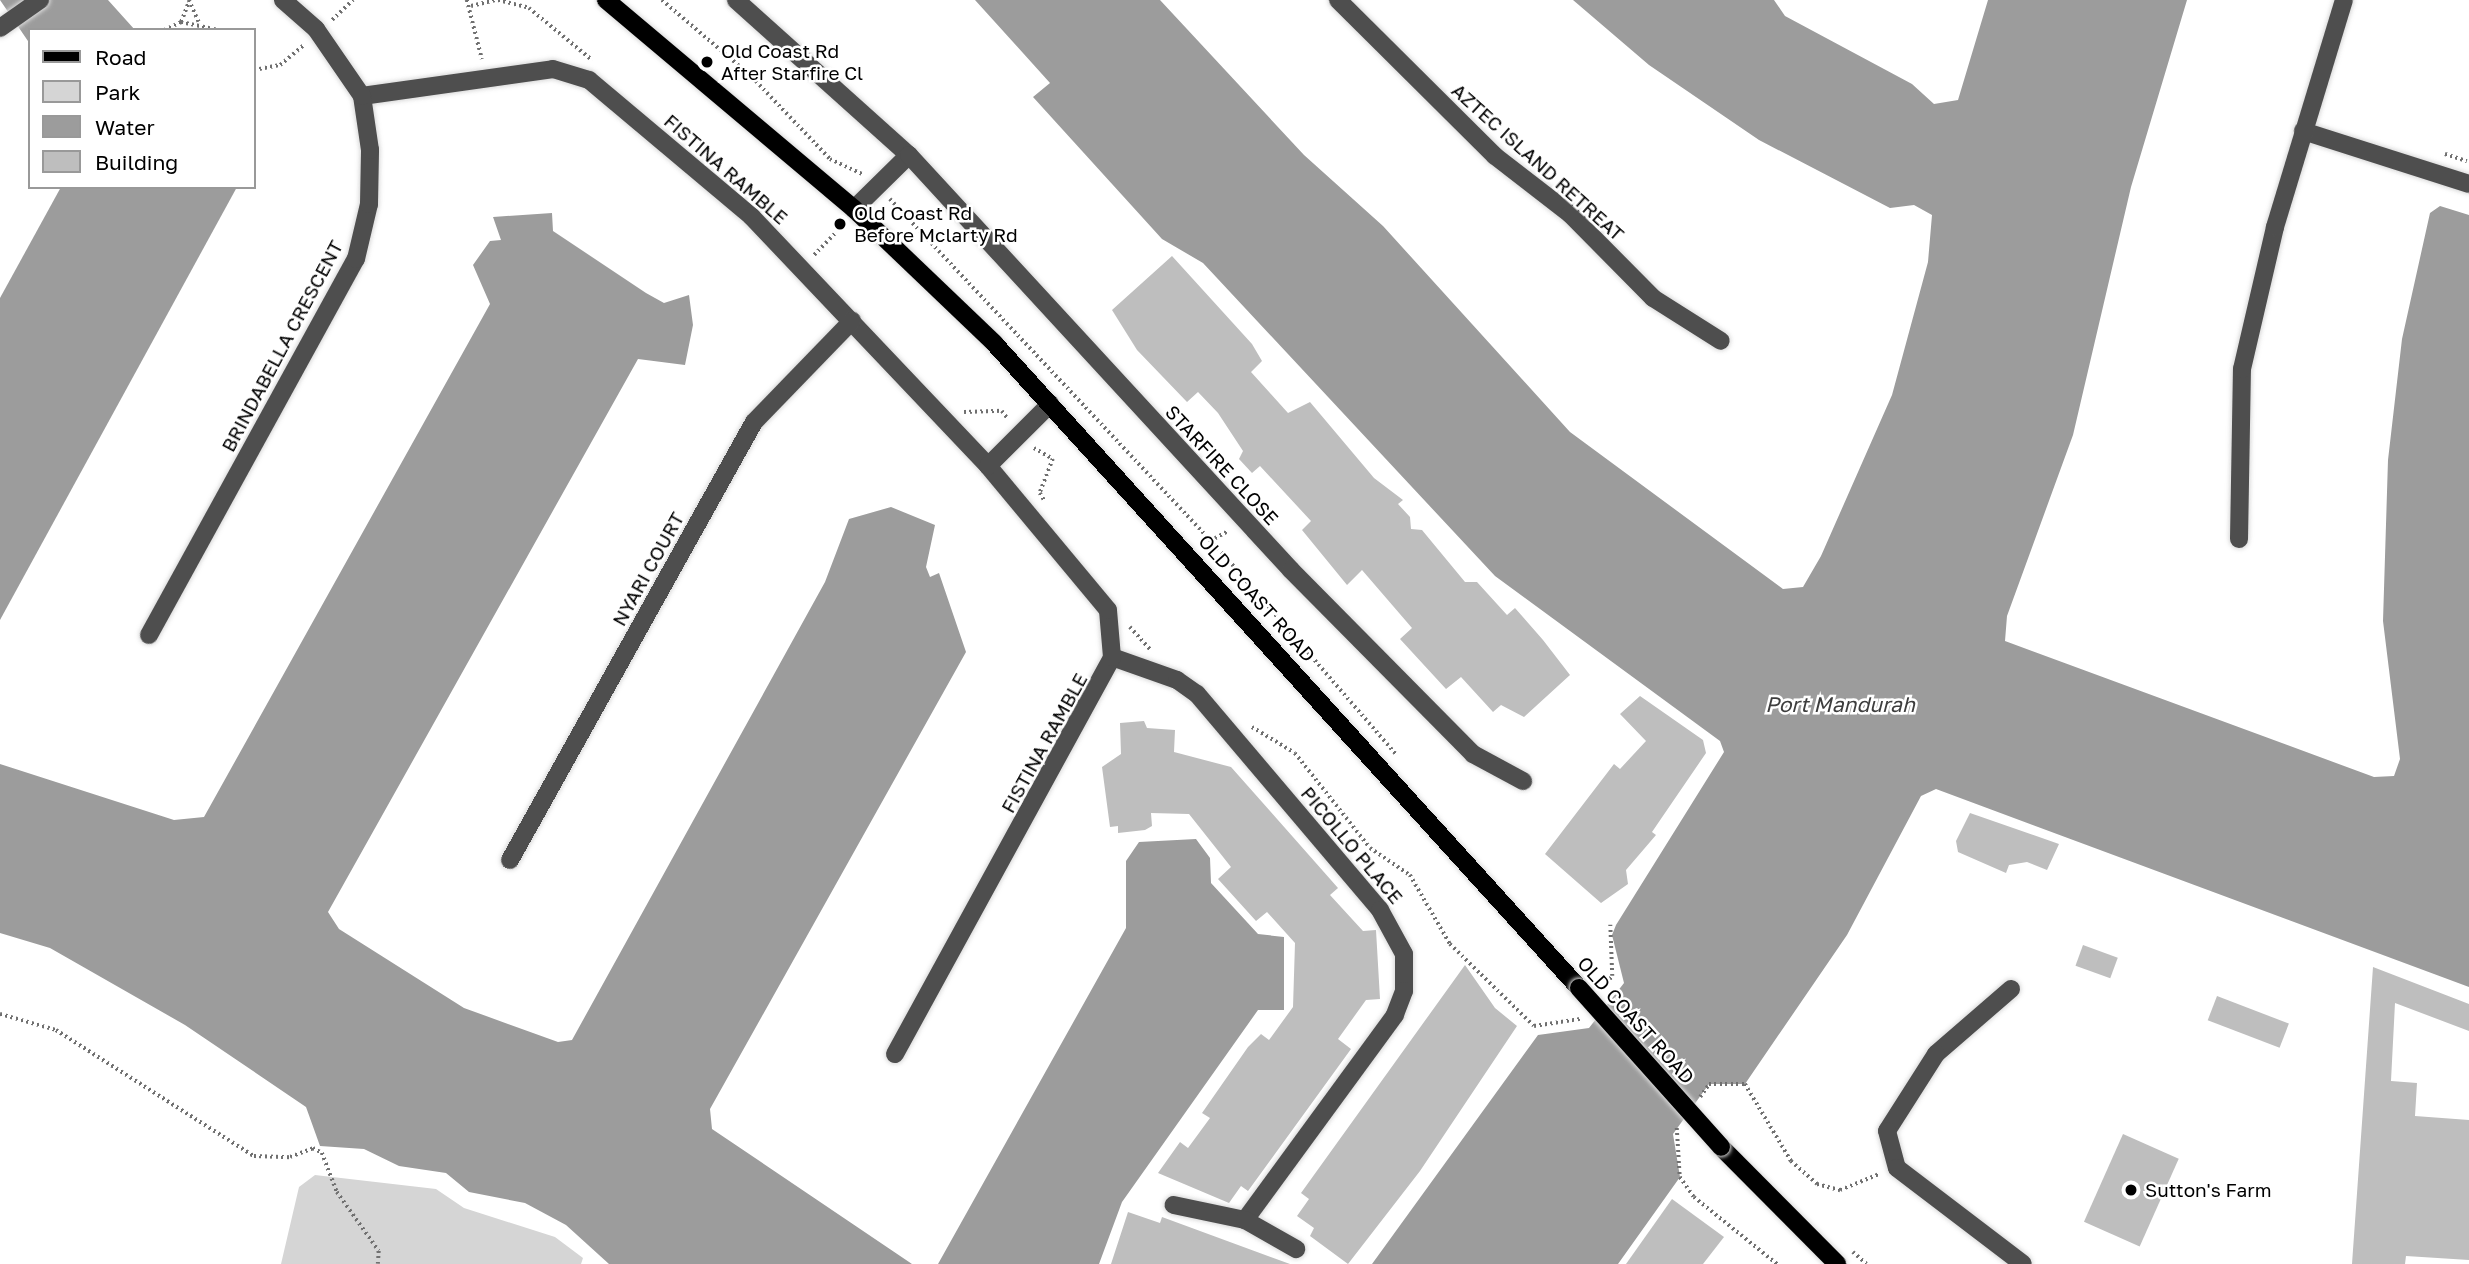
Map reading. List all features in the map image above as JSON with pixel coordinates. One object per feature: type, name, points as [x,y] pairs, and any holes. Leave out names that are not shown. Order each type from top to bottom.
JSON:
[{"type":"main road","name":"OLD COAST ROAD","points":[[607,0],[854,209],[1050,404],[1721,1147],[1836,1264]]},
{"type":"street","points":[[0,28],[40,0]]},
{"type":"street","name":"BRINDABELLA CRESCENT","points":[[149,635],[356,259],[369,204],[370,150],[362,96],[316,29],[282,0]]},
{"type":"street","name":"STARFIRE CLOSE","points":[[736,0],[909,155],[1292,570],[1473,754],[1523,781]]},
{"type":"street","name":"AZTEC ISLAND RETREAT","points":[[1338,0],[1495,156],[1570,214],[1653,298],[1721,341]]},
{"type":"street","points":[[2239,540],[2242,369],[2303,131],[2344,0]]},
{"type":"street","name":"FISTINA RAMBLE","points":[[362,96],[553,69],[589,80],[751,216],[988,466],[1108,610],[1112,657],[895,1054]]},
{"type":"street","points":[[2303,131],[2441,170],[2469,184]]},
{"type":"street","points":[[854,209],[909,155]]},
{"type":"street","name":"NYARI COURT","points":[[510,860],[754,422],[852,321]]},
{"type":"street","points":[[988,466],[1050,404]]},
{"type":"street","name":"PICOLLO PLACE","points":[[1112,657],[1177,680],[1197,694],[1381,910],[1404,954],[1404,991],[1395,1015],[1245,1220]]},
{"type":"street","points":[[2011,989],[1936,1054],[1887,1131],[1897,1168],[2023,1264]]},
{"type":"street","points":[[1174,1205],[1245,1220],[1296,1249]]},
{"type":"path","points":[[332,20],[353,0]]},
{"type":"path","points":[[467,0],[471,6],[486,78]]},
{"type":"path","points":[[471,6],[497,0],[529,8],[600,66]]},
{"type":"path","points":[[181,22],[189,1]]},
{"type":"path","points":[[189,1],[199,22]]},
{"type":"path","points":[[168,28],[181,22],[199,22],[214,28]]},
{"type":"path","points":[[256,70],[280,65],[306,44]]},
{"type":"path","points":[[813,257],[839,229]]},
{"type":"path","points":[[955,410],[1002,411],[1013,425]]},
{"type":"path","points":[[1027,441],[1053,459],[1040,493],[1048,508]]},
{"type":"path","points":[[1124,615],[1157,653]]},
{"type":"path","points":[[1242,724],[1295,753],[1370,848],[1410,875],[1450,944],[1534,1026],[1578,1021],[1585,1012]]},
{"type":"path","points":[[1598,994],[1612,976],[1610,925]]},
{"type":"path","points":[[0,1014],[56,1030],[254,1156],[290,1157],[313,1148],[379,1251],[378,1264]]},
{"type":"green space","points":[[315,1175],[436,1189],[464,1208],[555,1237],[583,1258],[581,1264],[281,1264],[299,1187]]},
{"type":"water","points":[[0,0],[108,0],[133,28],[28,28],[28,41]]},
{"type":"water","name":"Port Mandurah","points":[[975,0],[1160,0],[1304,155],[1383,226],[1570,432],[1783,589],[1803,587],[1821,556],[1892,395],[1928,262],[1932,215],[1914,205],[1890,208],[1759,140],[1649,65],[1573,0],[1774,0],[1785,16],[1912,84],[1934,104],[1958,100],[1988,0],[2187,0],[2131,187],[2073,435],[2007,616],[2005,641],[2374,777],[2394,776],[2400,759],[2383,621],[2388,460],[2402,339],[2430,213],[2440,206],[2469,215],[2469,987],[1936,789],[1921,796],[1847,935],[1745,1084],[1709,1084],[1673,1134],[1680,1177],[1618,1264],[1372,1264],[1538,1035],[1589,1028],[1624,983],[1612,935],[1616,925],[1724,752],[1720,741],[1495,576],[1203,263],[1162,239],[1033,97],[1050,83]]},
{"type":"water","points":[[60,189],[236,189],[0,620],[0,298]]},
{"type":"water","points":[[552,213],[553,231],[646,293],[664,303],[689,295],[693,325],[685,365],[638,359],[328,912],[339,929],[464,1008],[558,1042],[572,1040],[825,582],[849,519],[891,507],[935,525],[926,567],[930,577],[939,573],[966,652],[710,1109],[712,1129],[912,1264],[609,1264],[566,1225],[525,1203],[469,1192],[446,1173],[399,1166],[364,1149],[320,1146],[306,1107],[185,1025],[50,948],[0,933],[0,764],[174,820],[204,817],[490,304],[473,265],[490,241],[501,240],[493,217]]},
{"type":"water","points":[[1196,839],[1210,858],[1211,883],[1258,934],[1284,937],[1284,1010],[1258,1010],[1122,1202],[1099,1264],[938,1264],[1126,928],[1126,861],[1139,842]]},
{"type":"building","points":[[1172,256],[1252,344],[1262,361],[1251,372],[1288,413],[1310,402],[1374,478],[1403,500],[1398,504],[1410,517],[1411,529],[1422,530],[1465,582],[1477,582],[1507,615],[1515,608],[1570,675],[1524,717],[1501,705],[1493,712],[1461,677],[1446,689],[1400,639],[1412,628],[1362,570],[1347,585],[1302,530],[1311,521],[1260,466],[1252,473],[1239,459],[1243,451],[1218,413],[1198,392],[1187,402],[1137,350],[1112,310]]},
{"type":"building","points":[[1640,696],[1703,740],[1706,753],[1652,832],[1656,835],[1626,870],[1628,884],[1601,903],[1545,854],[1614,764],[1620,769],[1646,741],[1620,714]]},
{"type":"building","points":[[1144,721],[1147,728],[1175,730],[1174,752],[1231,767],[1338,888],[1330,895],[1363,931],[1376,930],[1380,999],[1366,1000],[1338,1039],[1351,1049],[1248,1191],[1241,1186],[1229,1203],[1158,1173],[1180,1142],[1188,1148],[1210,1118],[1202,1113],[1248,1047],[1261,1034],[1269,1040],[1293,1007],[1295,943],[1267,912],[1256,921],[1218,879],[1231,867],[1189,814],[1151,813],[1152,826],[1145,830],[1118,833],[1118,826],[1110,827],[1102,767],[1121,754],[1120,723]]},
{"type":"building","points":[[1970,813],[2059,844],[2047,870],[2027,862],[2009,865],[2006,873],[1958,852],[1956,841]]},
{"type":"building","points":[[2083,945],[2118,958],[2110,978],[2075,966]]},
{"type":"building","points":[[1465,965],[1495,1008],[1517,1026],[1420,1171],[1348,1264],[1310,1236],[1314,1228],[1297,1216],[1309,1199],[1301,1193]]},
{"type":"building","points":[[2373,967],[2469,1004],[2469,1031],[2395,1003],[2391,1081],[2417,1083],[2415,1116],[2469,1120],[2469,1260],[2406,1256],[2405,1264],[2352,1264]]},
{"type":"building","points":[[2217,996],[2289,1024],[2280,1048],[2208,1020]]},
{"type":"building","name":"Sutton's Farm","points":[[2123,1134],[2179,1159],[2140,1247],[2084,1222]]},
{"type":"building","points":[[1672,1199],[1724,1237],[1703,1264],[1626,1264]]},
{"type":"building","points":[[1128,1212],[1160,1223],[1162,1217],[1290,1264],[1111,1264]]},
{"type":"place","name":"Old Coast Rd After Starfire Cl","points":[[707,62]]},
{"type":"place","name":"Old Coast Rd Before Mclarty Rd","points":[[840,224]]},
{"type":"place","name":"Sutton's Farm","points":[[2131,1190]]}]
